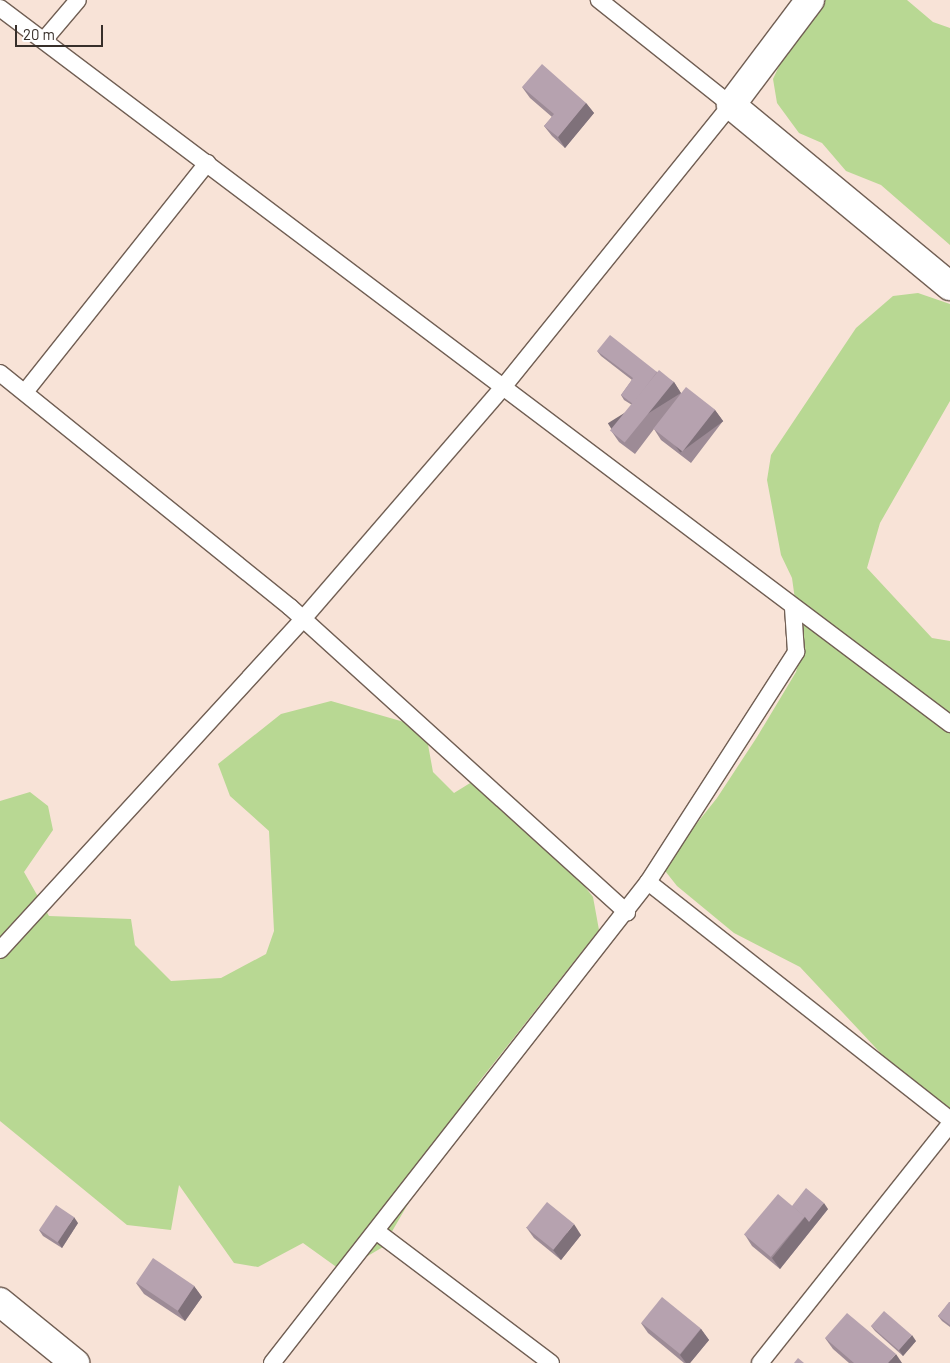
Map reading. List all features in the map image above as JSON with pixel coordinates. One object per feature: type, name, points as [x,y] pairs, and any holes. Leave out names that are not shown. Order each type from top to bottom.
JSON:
[{"type":"street","points":[[810,0],[731,105],[950,286]]},
{"type":"street","points":[[0,1302],[75,1363]]},
{"type":"lane","points":[[44,40],[78,0]]},
{"type":"lane","points":[[0,950],[303,619],[504,386],[731,105],[599,0]]},
{"type":"lane","points":[[0,8],[504,386],[793,608],[950,724]]},
{"type":"lane","points":[[25,392],[207,163]]},
{"type":"lane","points":[[0,373],[303,619],[626,913]]},
{"type":"lane","points":[[272,1363],[626,913],[648,882],[796,652],[793,608]]},
{"type":"lane","points":[[648,882],[950,1120]]},
{"type":"lane","points":[[760,1363],[950,1124]]},
{"type":"lane","points":[[376,1231],[550,1363]]},
{"type":"green space","points":[[810,0],[907,0],[933,22],[950,28],[950,245],[881,185],[846,171],[822,143],[799,133],[777,103],[773,79]]},
{"type":"green space","points":[[918,293],[950,304],[950,401],[880,523],[867,568],[932,638],[950,641],[950,1108],[918,1093],[800,967],[734,933],[677,886],[662,867],[717,798],[757,737],[796,672],[802,650],[792,578],[781,555],[767,480],[771,455],[856,328],[893,296]]},
{"type":"green space","points":[[331,701],[425,728],[433,772],[454,793],[475,780],[517,800],[593,897],[599,930],[478,1083],[383,1247],[342,1271],[303,1243],[258,1267],[234,1263],[179,1185],[171,1230],[127,1225],[0,1121],[0,801],[30,792],[48,806],[53,830],[24,872],[49,916],[131,919],[135,945],[171,981],[221,978],[266,954],[274,931],[269,831],[230,796],[218,764],[281,714]]},
{"type":"building","points":[[542,64],[586,103],[558,137],[544,126],[554,114],[522,87]]},
{"type":"building","points":[[610,335],[657,372],[633,404],[621,395],[633,378],[597,351]]},
{"type":"building","points":[[659,370],[674,382],[625,443],[610,431]]},
{"type":"building","points":[[686,387],[715,410],[683,452],[653,429]]},
{"type":"building","points":[[806,1188],[824,1203],[809,1222],[792,1206]]},
{"type":"building","points":[[778,1194],[805,1216],[771,1257],[744,1235]]},
{"type":"building","points":[[547,1202],[574,1224],[553,1250],[526,1228]]},
{"type":"building","points":[[56,1205],[74,1217],[57,1242],[39,1230]]},
{"type":"building","points":[[153,1258],[194,1286],[178,1311],[136,1283]]},
{"type":"building","points":[[662,1297],[701,1328],[680,1354],[641,1323]]},
{"type":"building","points":[[950,1302],[950,1325],[938,1316]]},
{"type":"building","points":[[884,1311],[912,1335],[899,1350],[871,1326]]},
{"type":"building","points":[[847,1313],[896,1354],[888,1363],[854,1363],[825,1338]]},
{"type":"building","points":[[798,1358],[804,1363],[794,1363]]}]
